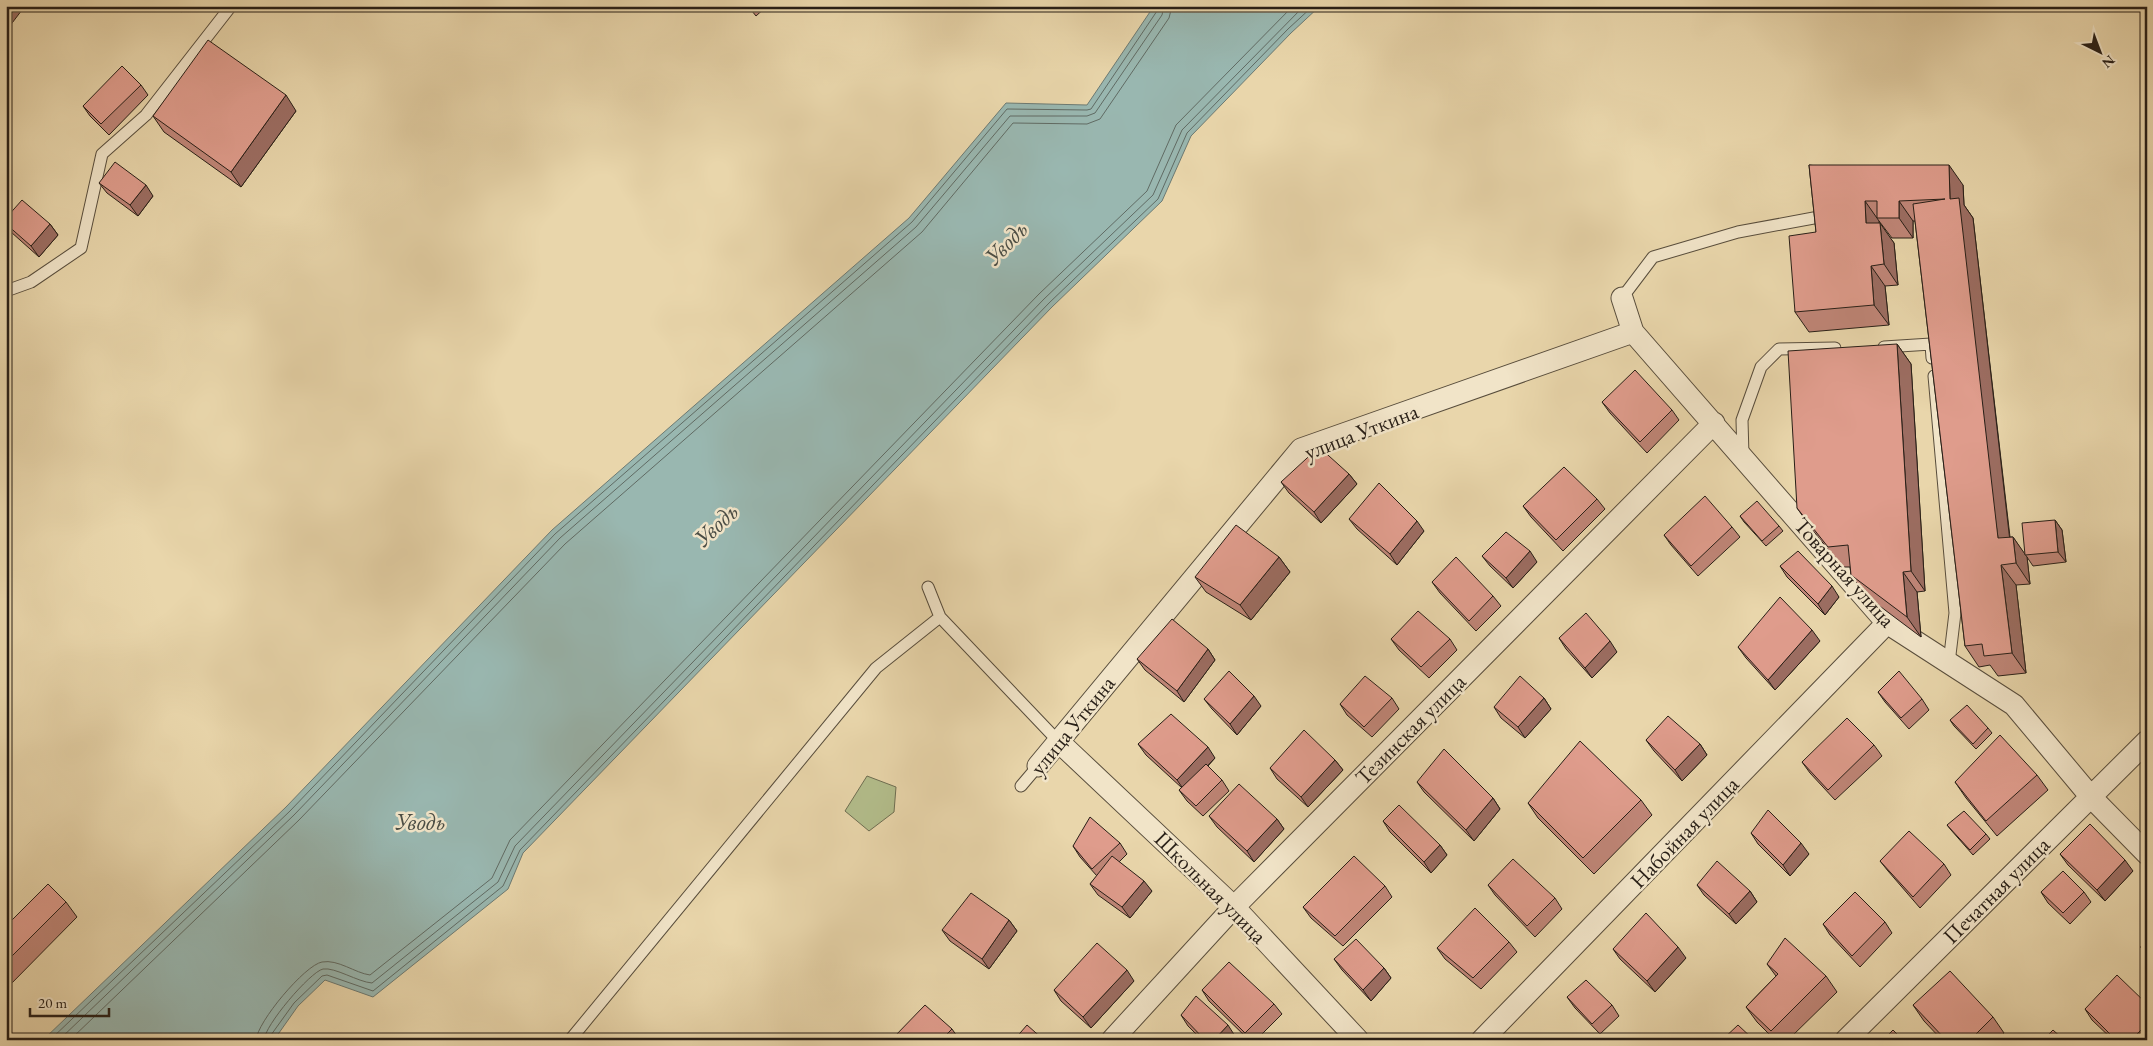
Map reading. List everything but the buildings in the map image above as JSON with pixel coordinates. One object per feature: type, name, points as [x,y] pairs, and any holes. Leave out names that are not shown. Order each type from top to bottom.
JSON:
[{"type":"street","name":"Товарная улица","points":[[1622,298],[1633,332],[1887,623],[2014,705],[2091,797],[2147,854]]},
{"type":"street","name":"улица Уткина","points":[[1038,766],[1302,449],[1633,332]]},
{"type":"street","name":"Тезинская улица","points":[[1112,1040],[1234,907],[1714,423]]},
{"type":"street","name":"Набойная улица","points":[[1482,1040],[1887,623]]},
{"type":"street","name":"Школьная улица","points":[[1058,741],[1234,907],[1358,1040]]},
{"type":"street","name":"Печатная улица","points":[[1846,1040],[2147,741]]},
{"type":"lane","points":[[6,291],[31,282],[81,248],[102,154],[146,115],[231,6]]},
{"type":"lane","points":[[1622,298],[1653,257],[1738,232],[1819,216]]},
{"type":"lane","points":[[1873,347],[1931,344],[1955,613],[1949,663]]},
{"type":"lane","points":[[1743,457],[1742,420],[1762,367],[1779,348],[1844,348]]},
{"type":"lane","points":[[928,587],[940,617],[1058,741]]},
{"type":"lane","points":[[570,1040],[876,668],[940,617]]},
{"type":"lane","name":"улица Уткина","points":[[1021,786],[1038,766]]},
{"type":"green space","points":[[867,776],[896,787],[894,812],[869,831],[845,811]]},
{"type":"water","name":"Уводь","points":[[1154,6],[1320,6],[1291,33],[1191,136],[1162,201],[1052,307],[523,853],[508,889],[373,997],[325,980],[298,1006],[274,1040],[43,1040],[286,807],[552,530],[909,218],[1006,103],[1087,105]]}]
